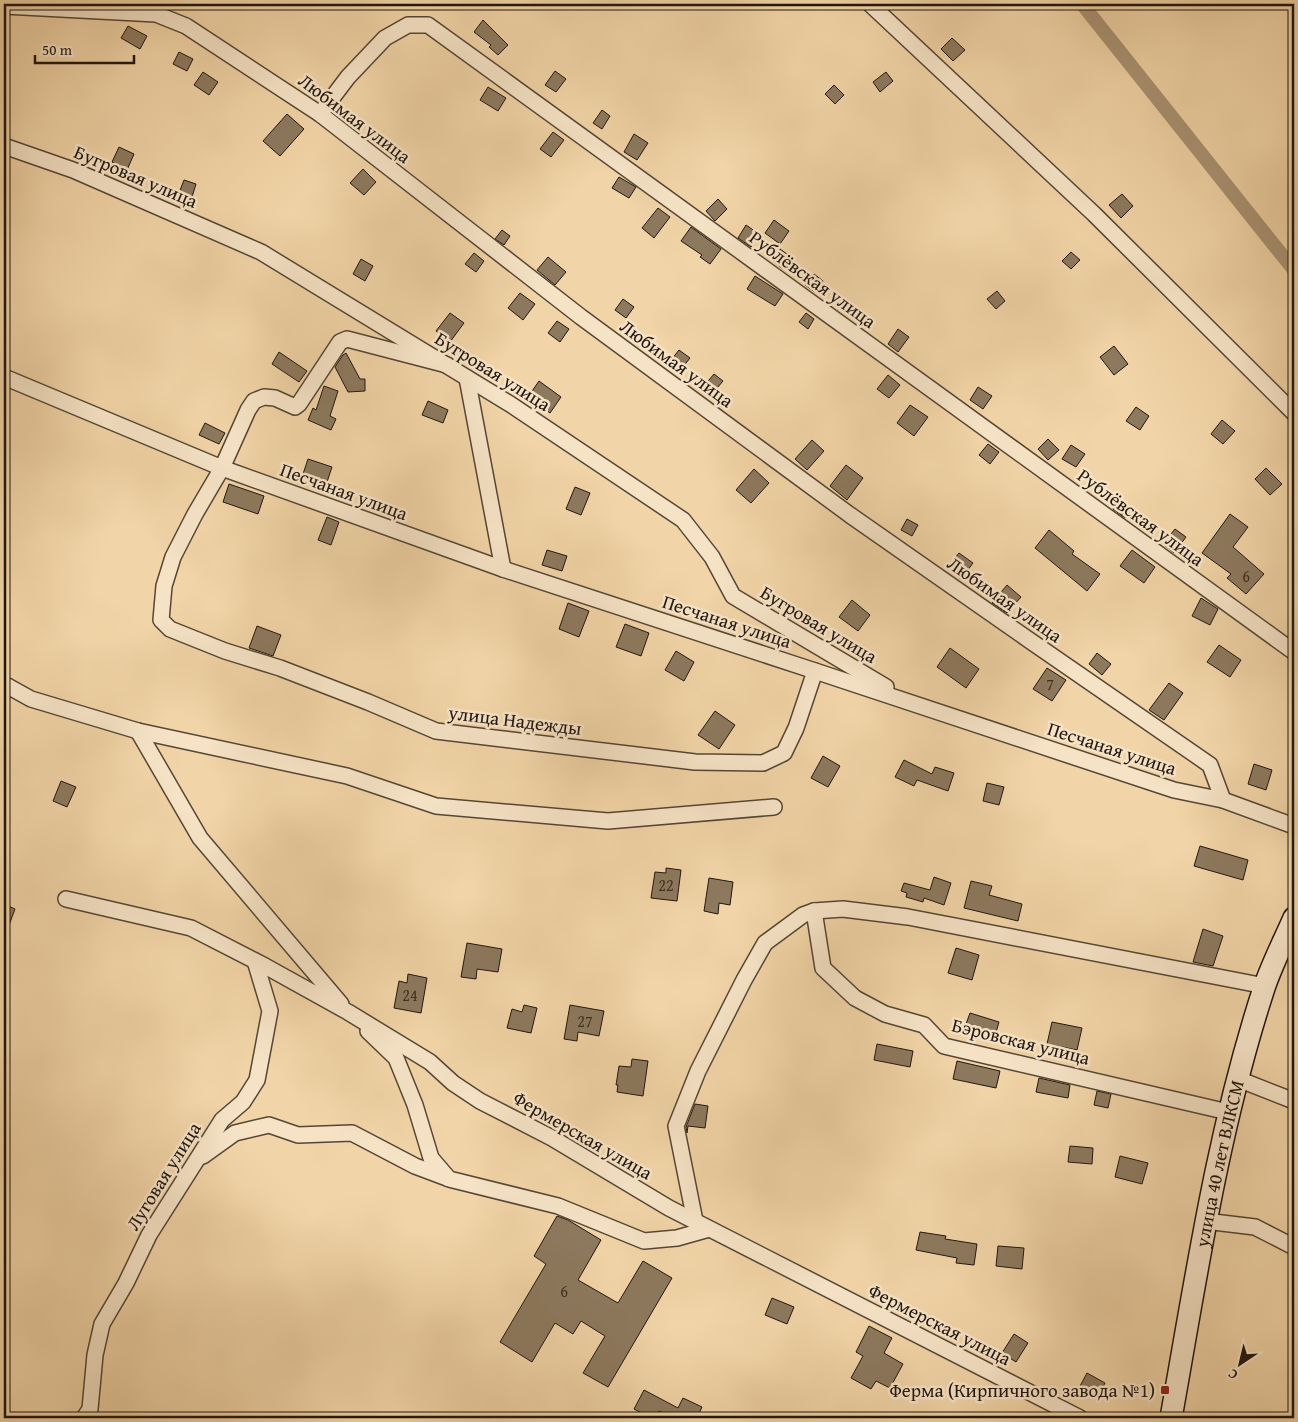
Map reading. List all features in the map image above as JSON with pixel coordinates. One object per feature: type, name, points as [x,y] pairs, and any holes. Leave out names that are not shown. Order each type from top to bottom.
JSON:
[{"type":"street","points":[[870,4],[1094,214],[1294,412]]},
{"type":"street","name":"Любимая улица","points":[[4,6],[156,14],[186,26],[320,114],[581,317],[842,509],[1020,635],[1210,765],[1223,800]]},
{"type":"street","name":"Рублёвская улица","points":[[320,114],[348,77],[385,38],[408,25],[428,25],[1294,652]]},
{"type":"street","name":"Бугровая улица","points":[[4,146],[73,170],[261,252],[447,365],[510,404],[683,520],[712,557],[734,596],[911,702]]},
{"type":"street","points":[[222,468],[248,410],[254,401],[264,397],[275,398],[295,407],[299,404],[340,342],[347,339],[447,365]]},
{"type":"street","name":"Песчаная улица","points":[[4,377],[222,468],[503,569],[815,670],[1174,790],[1223,800]]},
{"type":"street","points":[[467,378],[503,569]]},
{"type":"street","name":"улица Надежды","points":[[222,468],[173,557],[164,586],[162,620],[170,629],[226,651],[280,668],[436,731],[695,762],[763,763],[784,752],[796,728],[815,670]]},
{"type":"street","points":[[4,684],[31,699],[138,731],[347,776],[436,806],[608,821],[774,807]]},
{"type":"street","points":[[138,731],[200,838],[348,1012],[396,1058],[415,1105],[431,1158],[449,1179]]},
{"type":"street","points":[[1223,800],[1294,826]]},
{"type":"street","name":"Фермерская улица","points":[[66,899],[191,928],[256,961],[348,1012],[430,1062],[452,1083],[480,1101],[552,1138],[669,1208],[1080,1418]]},
{"type":"street","points":[[695,1222],[676,1126],[698,1071],[765,943],[802,915],[814,911],[843,910],[908,917],[1265,986]]},
{"type":"street","name":"Бэровская улица","points":[[814,911],[823,968],[855,998],[885,1014],[924,1026],[944,1046],[1228,1112]]},
{"type":"street","name":"улица 40 лет ВЛКСМ","points":[[1171,1418],[1205,1221],[1228,1112],[1265,986],[1294,918]]},
{"type":"street","name":"Луговая улица","points":[[84,1418],[90,1410],[94,1355],[102,1324],[126,1283],[149,1235],[222,1120],[242,1102],[257,1080],[270,1011],[256,961]]},
{"type":"street","points":[[1238,1080],[1294,1101]]},
{"type":"street","points":[[196,1161],[235,1133],[269,1126],[298,1136],[352,1133],[415,1166],[449,1179],[558,1206],[644,1241],[677,1238],[709,1229]]},
{"type":"street","points":[[1205,1221],[1255,1228],[1294,1247]]},
{"type":"building","points":[[483,20],[508,45],[498,55],[489,47],[491,45],[474,32]]},
{"type":"building","points":[[128,26],[147,36],[140,49],[121,38]]},
{"type":"building","points":[[952,38],[965,50],[953,61],[941,49]]},
{"type":"building","points":[[179,52],[193,59],[187,71],[173,64]]},
{"type":"building","points":[[555,71],[566,79],[556,92],[545,85]]},
{"type":"building","points":[[203,72],[218,82],[209,95],[194,85]]},
{"type":"building","points":[[886,72],[893,81],[880,92],[873,82]]},
{"type":"building","points":[[834,85],[844,95],[835,104],[825,94]]},
{"type":"building","points":[[488,87],[506,98],[498,111],[480,100]]},
{"type":"building","points":[[602,110],[610,116],[602,129],[593,123]]},
{"type":"building","points":[[287,114],[304,129],[280,156],[263,141]]},
{"type":"building","points":[[553,132],[564,140],[551,157],[540,149]]},
{"type":"building","points":[[634,134],[648,143],[637,160],[624,152]]},
{"type":"building","points":[[119,147],[134,154],[127,170],[112,162]]},
{"type":"building","points":[[363,169],[376,182],[364,195],[350,183]]},
{"type":"building","points":[[619,177],[636,187],[629,198],[612,188]]},
{"type":"building","points":[[184,180],[196,184],[192,197],[179,193]]},
{"type":"building","points":[[1122,194],[1133,206],[1121,218],[1109,205]]},
{"type":"building","points":[[718,199],[727,209],[715,221],[706,211]]},
{"type":"building","points":[[658,208],[670,217],[654,238],[642,228]]},
{"type":"building","points":[[774,220],[789,231],[780,244],[765,233]]},
{"type":"building","points":[[746,225],[759,234],[751,247],[738,238]]},
{"type":"building","points":[[691,227],[721,249],[710,264],[700,257],[702,255],[681,241]]},
{"type":"building","points":[[502,230],[510,236],[504,245],[495,239]]},
{"type":"building","points":[[780,249],[791,257],[783,269],[772,260]]},
{"type":"building","points":[[1071,252],[1080,260],[1071,269],[1062,261]]},
{"type":"building","points":[[474,253],[484,261],[476,272],[465,264]]},
{"type":"building","points":[[548,257],[566,272],[555,285],[537,270]]},
{"type":"building","points":[[361,259],[373,266],[365,281],[353,274]]},
{"type":"building","points":[[814,274],[823,281],[815,292],[805,285]]},
{"type":"building","points":[[755,276],[783,294],[775,306],[747,289]]},
{"type":"building","points":[[997,291],[1005,301],[996,309],[987,299]]},
{"type":"building","points":[[520,293],[535,304],[523,320],[508,308]]},
{"type":"building","points":[[623,299],[634,307],[626,318],[615,310]]},
{"type":"building","points":[[450,313],[464,323],[450,342],[436,331]]},
{"type":"building","points":[[806,313],[814,319],[808,329],[799,322]]},
{"type":"building","points":[[557,321],[569,329],[560,342],[548,333]]},
{"type":"building","points":[[898,329],[909,337],[898,352],[888,344]]},
{"type":"building","points":[[1114,346],[1128,364],[1114,375],[1100,357]]},
{"type":"building","points":[[679,350],[690,358],[679,372],[668,364]]},
{"type":"building","points":[[279,352],[307,371],[299,382],[272,364]]},
{"type":"building","points":[[346,353],[360,379],[365,379],[365,391],[348,392],[335,367]]},
{"type":"building","points":[[714,374],[723,381],[712,394],[703,387]]},
{"type":"building","points":[[888,375],[900,385],[889,398],[877,389]]},
{"type":"building","points":[[539,381],[561,397],[550,413],[528,397]]},
{"type":"building","points":[[324,386],[338,391],[330,416],[336,419],[331,430],[308,420],[313,408],[316,410]]},
{"type":"building","points":[[978,387],[992,396],[983,409],[970,400]]},
{"type":"building","points":[[428,401],[448,410],[443,423],[422,415]]},
{"type":"building","points":[[910,405],[928,417],[914,436],[897,423]]},
{"type":"building","points":[[1136,407],[1149,416],[1140,430],[1126,421]]},
{"type":"building","points":[[1222,420],[1235,431],[1223,444],[1211,434]]},
{"type":"building","points":[[205,423],[225,433],[219,444],[199,435]]},
{"type":"building","points":[[1048,439],[1059,450],[1048,460],[1038,449]]},
{"type":"building","points":[[812,440],[824,451],[807,470],[795,459]]},
{"type":"building","points":[[988,444],[999,452],[990,464],[979,455]]},
{"type":"building","points":[[1071,445],[1085,454],[1076,467],[1062,459]]},
{"type":"building","points":[[308,459],[332,467],[326,485],[302,477]]},
{"type":"building","points":[[846,465],[863,478],[847,500],[830,486]]},
{"type":"building","points":[[1266,468],[1282,484],[1270,495],[1255,479]]},
{"type":"building","points":[[754,469],[769,483],[751,503],[736,490]]},
{"type":"building","points":[[229,484],[264,496],[258,514],[223,502]]},
{"type":"building","points":[[575,487],[590,493],[581,515],[566,509]]},
{"type":"building","points":[[1118,501],[1131,509],[1125,518],[1113,509]]},
{"type":"building","points":[[1230,514],[1248,527],[1233,547],[1264,574],[1246,594],[1227,578],[1231,574],[1202,553]]},
{"type":"building","points":[[327,517],[339,522],[331,545],[318,540]]},
{"type":"building","points":[[907,519],[918,525],[912,536],[901,530]]},
{"type":"building","points":[[1175,529],[1186,537],[1174,553],[1163,544]]},
{"type":"building","points":[[1049,530],[1074,551],[1072,554],[1100,574],[1087,591],[1035,548]]},
{"type":"building","points":[[547,550],[567,556],[562,571],[542,565]]},
{"type":"building","points":[[1132,550],[1155,567],[1144,583],[1120,566]]},
{"type":"building","points":[[959,553],[973,563],[961,579],[947,568]]},
{"type":"building","points":[[1007,585],[1021,597],[1007,613],[992,603]]},
{"type":"building","points":[[1201,598],[1218,609],[1210,625],[1192,616]]},
{"type":"building","points":[[852,600],[870,615],[858,631],[839,617]]},
{"type":"building","points":[[568,603],[589,611],[579,637],[559,629]]},
{"type":"building","points":[[625,624],[649,633],[641,656],[616,647]]},
{"type":"building","points":[[257,626],[281,635],[273,656],[249,648]]},
{"type":"building","points":[[1219,645],[1241,660],[1230,677],[1207,662]]},
{"type":"building","points":[[950,648],[979,669],[966,688],[937,667]]},
{"type":"building","points":[[676,651],[694,662],[684,681],[665,670]]},
{"type":"building","points":[[1097,653],[1111,664],[1102,675],[1089,664]]},
{"type":"building","points":[[1047,668],[1066,680],[1052,701],[1033,689]]},
{"type":"building","points":[[1169,683],[1183,693],[1164,720],[1149,710]]},
{"type":"building","points":[[715,711],[735,725],[719,749],[698,735]]},
{"type":"building","points":[[823,756],[840,766],[828,787],[811,778]]},
{"type":"building","points":[[904,760],[932,774],[935,767],[954,773],[948,791],[917,780],[914,786],[895,777]]},
{"type":"building","points":[[1254,764],[1272,770],[1266,790],[1248,784]]},
{"type":"building","points":[[61,781],[76,787],[67,807],[53,801]]},
{"type":"building","points":[[987,783],[1004,787],[999,805],[983,801]]},
{"type":"building","points":[[1200,846],[1248,860],[1243,880],[1194,866]]},
{"type":"building","points":[[666,868],[681,870],[677,901],[651,898],[655,872],[666,873]]},
{"type":"building","points":[[934,877],[951,883],[944,905],[924,898],[923,902],[906,897],[907,893],[901,891],[904,883],[930,890]]},
{"type":"building","points":[[709,878],[733,882],[730,905],[719,903],[718,914],[704,911]]},
{"type":"building","points":[[971,881],[992,886],[989,895],[1022,904],[1018,921],[964,908]]},
{"type":"building","points":[[4,904],[15,909],[5,936],[4,936]]},
{"type":"building","points":[[1203,929],[1223,936],[1213,966],[1193,962]]},
{"type":"building","points":[[467,943],[502,949],[498,972],[477,969],[476,979],[461,977]]},
{"type":"building","points":[[956,948],[979,955],[972,980],[948,973]]},
{"type":"building","points":[[408,974],[427,978],[421,1013],[394,1008],[399,981],[407,983]]},
{"type":"building","points":[[524,1005],[537,1008],[531,1033],[507,1028],[512,1009],[522,1012]]},
{"type":"building","points":[[570,1005],[604,1011],[599,1036],[578,1032],[577,1041],[564,1039]]},
{"type":"building","points":[[970,1013],[999,1022],[995,1036],[965,1027]]},
{"type":"building","points":[[1052,1022],[1082,1028],[1077,1050],[1047,1044]]},
{"type":"building","points":[[877,1044],[913,1051],[910,1067],[874,1060]]},
{"type":"building","points":[[632,1059],[648,1061],[643,1096],[617,1092],[618,1085],[616,1085],[619,1066],[631,1067]]},
{"type":"building","points":[[957,1061],[1000,1071],[996,1088],[953,1079]]},
{"type":"building","points":[[1039,1078],[1070,1085],[1068,1098],[1036,1092]]},
{"type":"building","points":[[1097,1091],[1111,1094],[1108,1108],[1094,1105]]},
{"type":"building","points":[[695,1104],[708,1106],[705,1128],[688,1126],[687,1133],[686,1127]]},
{"type":"building","points":[[1070,1146],[1093,1148],[1092,1164],[1068,1162]]},
{"type":"building","points":[[1120,1156],[1148,1163],[1142,1184],[1115,1177]]},
{"type":"building","points":[[557,1216],[568,1220],[601,1240],[578,1280],[618,1303],[643,1261],[672,1278],[608,1387],[583,1373],[605,1336],[581,1321],[573,1334],[555,1323],[532,1362],[500,1342],[546,1264],[534,1256]]},
{"type":"building","points":[[920,1232],[946,1236],[945,1239],[977,1244],[974,1265],[956,1263],[957,1258],[916,1250]]},
{"type":"building","points":[[998,1246],[1024,1248],[1022,1269],[996,1266]]},
{"type":"building","points":[[772,1298],[794,1307],[787,1324],[765,1315]]},
{"type":"building","points":[[869,1326],[892,1338],[884,1353],[903,1364],[890,1388],[876,1381],[871,1389],[851,1378],[863,1356],[856,1352]]},
{"type":"building","points":[[1014,1334],[1028,1343],[1016,1362],[1002,1353]]},
{"type":"building","points":[[1087,1373],[1105,1383],[1097,1398],[1079,1388]]},
{"type":"building","points":[[644,1390],[678,1408],[683,1398],[702,1407],[697,1418],[673,1418],[659,1411],[655,1418],[651,1418],[634,1409]]},
{"type":"waterway","points":[[1082,4],[1294,270]]},
{"type":"place","name":"Ферма (Кирпичного завода №1)","points":[[1165,1390]]}]
